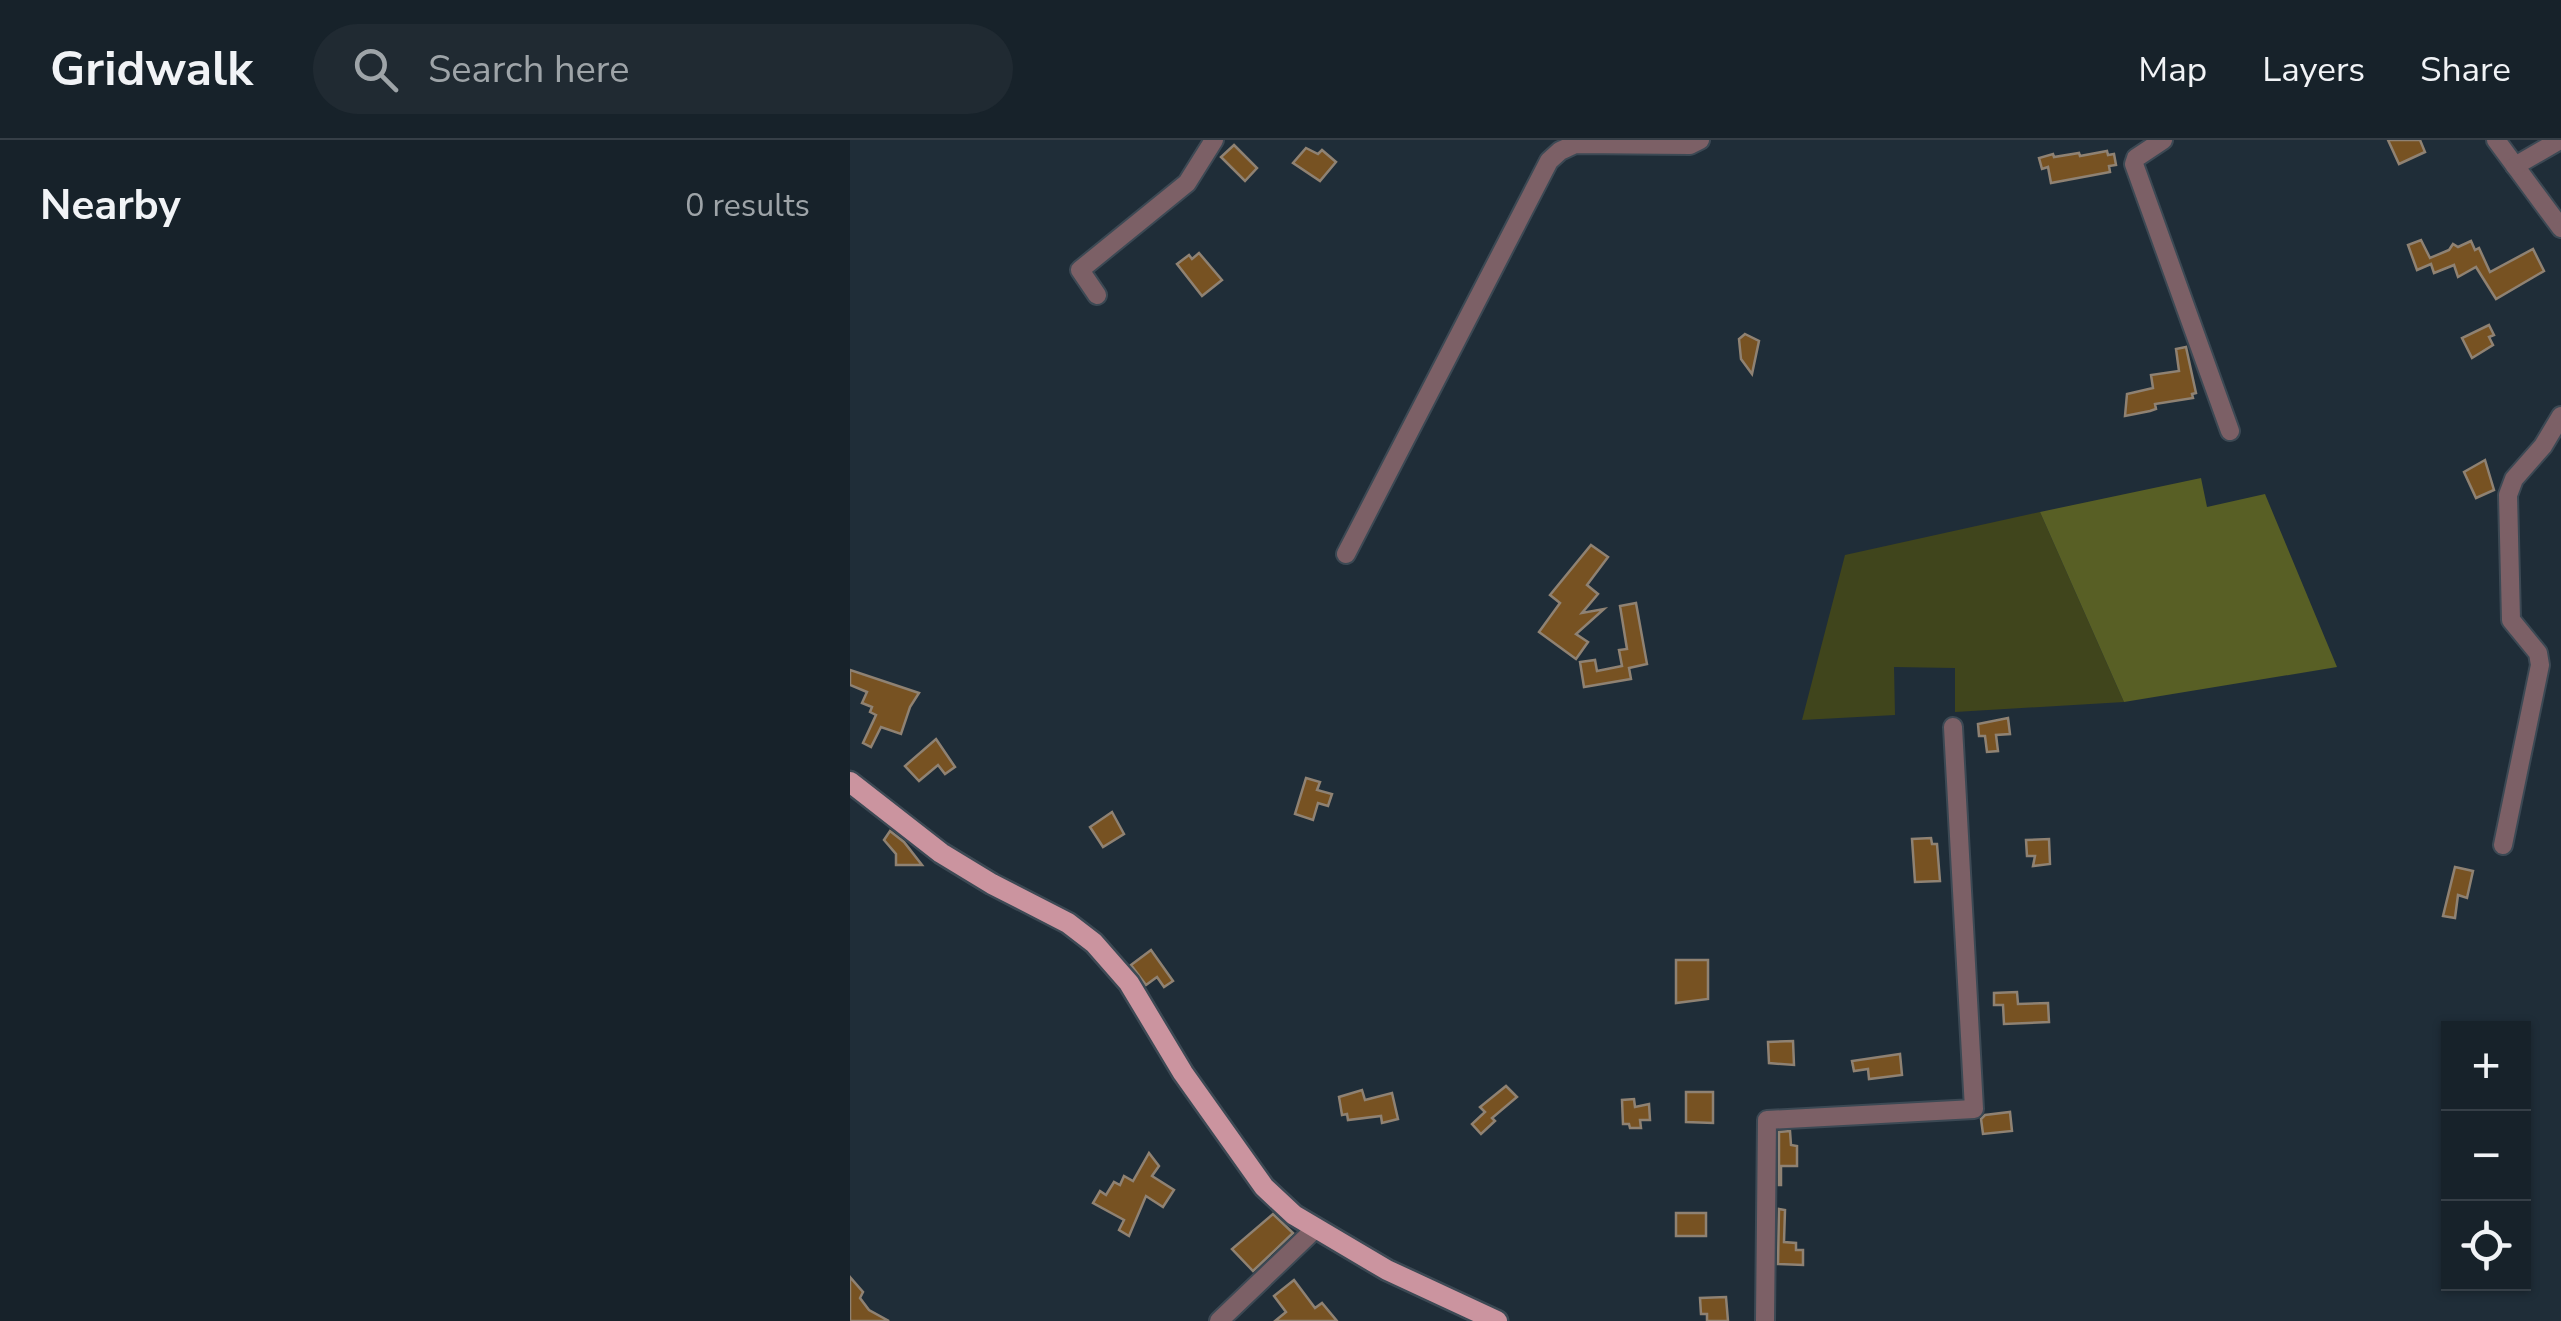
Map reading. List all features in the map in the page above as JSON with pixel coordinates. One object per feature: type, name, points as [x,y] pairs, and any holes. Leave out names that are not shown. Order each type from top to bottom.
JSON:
[{"type":"main road","points":[[850,782],[941,852],[992,884],[1068,923],[1094,942],[1129,983],[1183,1073],[1264,1187],[1294,1216],[1387,1270],[1497,1321]]},
{"type":"street","points":[[1097,294],[1080,270],[1187,183],[1214,140]]},
{"type":"street","points":[[1346,554],[1548,161],[1575,144],[1690,146],[1700,140]]},
{"type":"street","points":[[2163,140],[2136,158],[2134,164],[2230,431]]},
{"type":"street","points":[[2496,140],[2561,228]]},
{"type":"street","points":[[2515,166],[2560,140]]},
{"type":"street","points":[[2503,845],[2540,665],[2538,654],[2511,620],[2508,495],[2514,479],[2543,446],[2561,416]]},
{"type":"street","points":[[1765,1321],[1768,1120],[1974,1109],[1953,727]]},
{"type":"street","points":[[1219,1321],[1316,1229]]},
{"type":"green space","points":[[2201,478],[2207,507],[2265,494],[2337,667],[2124,702],[2040,512]]},
{"type":"green space","points":[[2040,512],[2124,702],[1955,712],[1955,668],[1894,667],[1895,715],[1802,720],[1845,555]]},
{"type":"building","points":[[2388,140],[2420,140],[2425,152],[2399,164]]},
{"type":"building","points":[[1234,145],[1257,168],[1245,181],[1221,157]]},
{"type":"building","points":[[1306,148],[1318,154],[1322,150],[1336,162],[1320,181],[1293,163]]},
{"type":"building","points":[[2107,151],[2108,155],[2114,154],[2116,165],[2109,166],[2110,172],[2051,183],[2048,167],[2042,169],[2039,158],[2053,154],[2080,156]]},
{"type":"building","points":[[2421,240],[2430,258],[2449,250],[2453,244],[2458,247],[2471,241],[2475,250],[2479,248],[2490,272],[2533,249],[2544,271],[2496,299],[2476,267],[2458,277],[2454,265],[2434,273],[2431,264],[2417,270],[2408,245]]},
{"type":"building","points":[[1199,253],[1222,280],[1202,296],[1177,264]]},
{"type":"building","points":[[2489,325],[2493,345],[2472,358],[2462,338]]},
{"type":"building","points":[[1745,334],[1759,341],[1752,374],[1741,359],[1739,339]]},
{"type":"building","points":[[2186,347],[2196,393],[2193,398],[2155,404],[2156,409],[2125,416],[2127,394],[2153,388],[2151,375],[2179,371],[2176,349]]},
{"type":"building","points":[[2485,460],[2494,490],[2476,498],[2464,472]]},
{"type":"building","points":[[1591,545],[1608,557],[1587,585],[1598,594],[1582,613],[1604,609],[1576,634],[1588,642],[1576,659],[1539,632],[1560,603],[1550,595]]},
{"type":"building","points":[[1636,603],[1647,664],[1629,668],[1631,679],[1584,687],[1580,662],[1595,660],[1597,671],[1622,666],[1619,650],[1627,649],[1620,606]]},
{"type":"building","points":[[850,670],[919,693],[901,734],[881,727],[871,747],[863,743],[876,715],[870,712],[872,707],[862,703],[867,692],[850,685]]},
{"type":"building","points":[[2008,718],[2010,734],[1996,735],[1998,751],[1987,752],[1978,724]]},
{"type":"building","points":[[936,739],[955,767],[945,774],[938,765],[919,781],[905,766]]},
{"type":"building","points":[[1306,778],[1320,782],[1317,790],[1332,794],[1328,806],[1318,803],[1313,820],[1295,814]]},
{"type":"building","points":[[1112,812],[1124,834],[1103,847],[1090,827]]},
{"type":"building","points":[[890,831],[922,865],[896,865],[896,854],[884,840]]},
{"type":"building","points":[[1931,838],[1932,844],[1937,844],[1940,881],[1915,882],[1912,839]]},
{"type":"building","points":[[2049,839],[2050,864],[2033,866],[2035,856],[2027,856],[2026,840]]},
{"type":"building","points":[[2455,867],[2473,871],[2467,898],[2458,895],[2455,918],[2443,916]]},
{"type":"building","points":[[1151,950],[1173,981],[1164,987],[1157,977],[1146,985],[1131,965]]},
{"type":"building","points":[[1676,960],[1708,960],[1708,999],[1676,1003]]},
{"type":"building","points":[[2017,992],[2018,1004],[2048,1003],[2049,1022],[2004,1024],[2003,1005],[1994,1005],[1994,993]]},
{"type":"building","points":[[1793,1041],[1794,1065],[1769,1063],[1768,1042]]},
{"type":"building","points":[[1900,1054],[1902,1075],[1869,1079],[1868,1069],[1854,1071],[1852,1061]]},
{"type":"building","points":[[1506,1086],[1517,1097],[1492,1118],[1495,1121],[1481,1134],[1472,1124],[1485,1112],[1480,1107]]},
{"type":"building","points":[[1362,1090],[1365,1100],[1392,1093],[1398,1119],[1382,1123],[1381,1116],[1348,1120],[1347,1114],[1342,1115],[1339,1097]]},
{"type":"building","points":[[1686,1092],[1713,1092],[1713,1123],[1686,1122]]},
{"type":"building","points":[[1634,1099],[1635,1107],[1649,1104],[1650,1120],[1640,1120],[1641,1128],[1623,1124],[1622,1100]]},
{"type":"building","points":[[2010,1112],[2012,1131],[1983,1134],[1981,1119],[1985,1115]]},
{"type":"building","points":[[1790,1131],[1791,1145],[1797,1146],[1797,1166],[1781,1166],[1779,1185],[1779,1132]]},
{"type":"building","points":[[1149,1153],[1159,1166],[1152,1176],[1174,1190],[1163,1207],[1146,1196],[1129,1236],[1119,1230],[1124,1220],[1093,1203],[1100,1191],[1106,1195],[1114,1182],[1120,1185],[1124,1176],[1133,1181]]},
{"type":"building","points":[[1779,1209],[1785,1210],[1784,1242],[1796,1243],[1796,1250],[1803,1250],[1803,1265],[1778,1264]]},
{"type":"building","points":[[1676,1213],[1706,1213],[1706,1236],[1676,1236]]},
{"type":"building","points":[[1273,1214],[1293,1233],[1253,1271],[1232,1249]]},
{"type":"building","points":[[850,1277],[863,1292],[860,1298],[869,1310],[889,1321],[850,1321]]},
{"type":"building","points":[[1294,1280],[1315,1308],[1322,1303],[1337,1321],[1275,1321],[1286,1312],[1274,1296]]},
{"type":"building","points":[[1726,1297],[1728,1321],[1707,1321],[1707,1314],[1701,1314],[1700,1298]]}]
